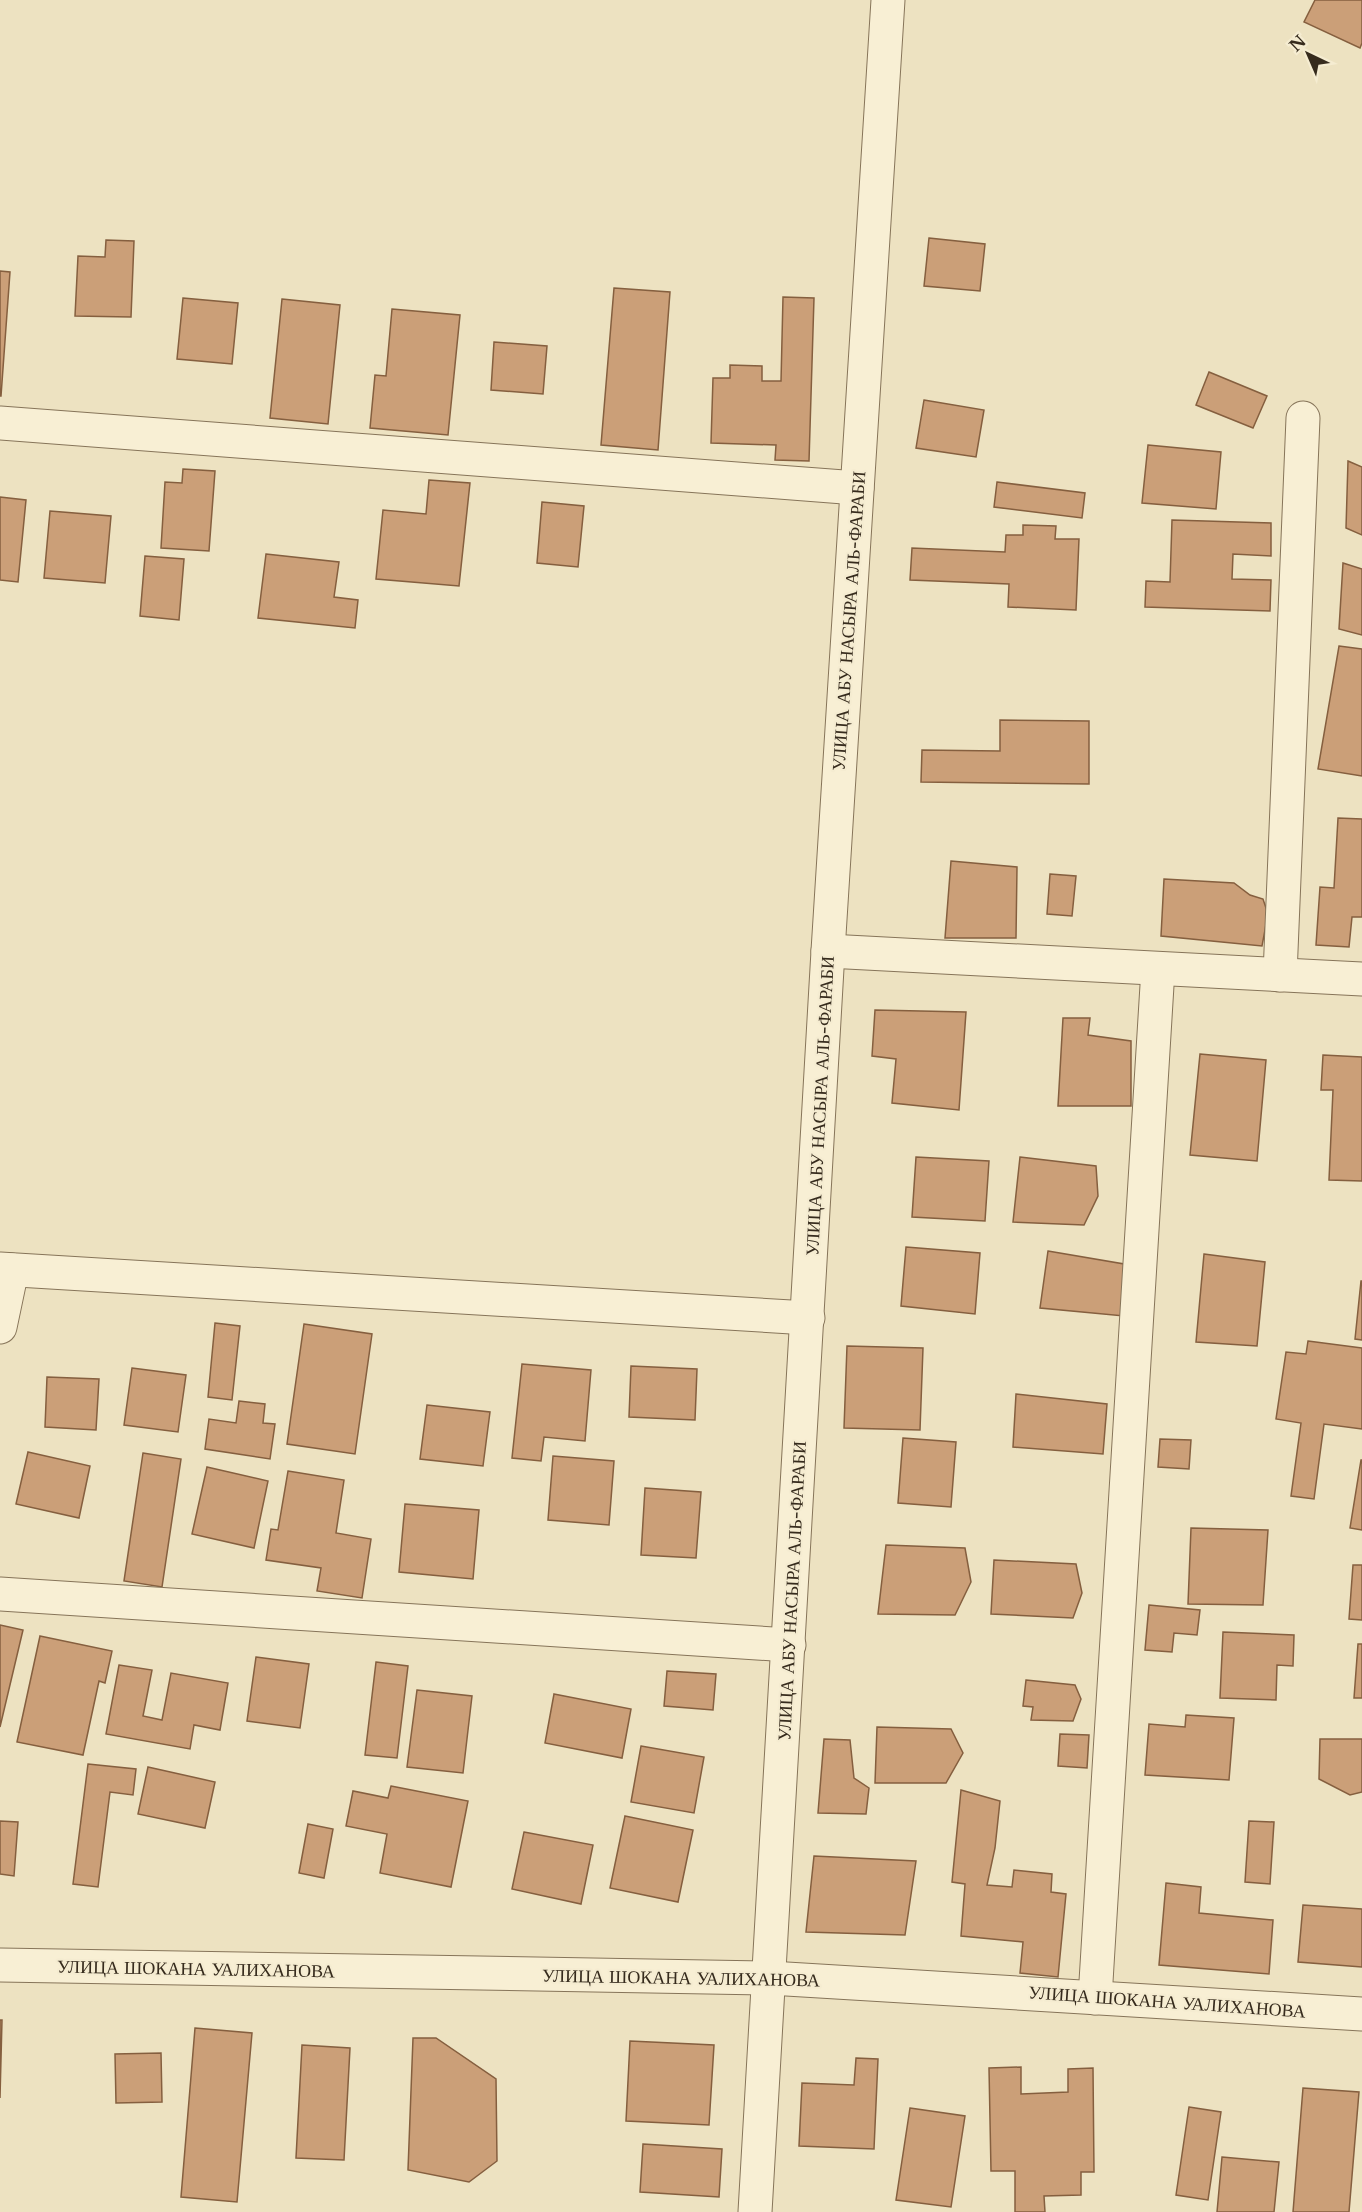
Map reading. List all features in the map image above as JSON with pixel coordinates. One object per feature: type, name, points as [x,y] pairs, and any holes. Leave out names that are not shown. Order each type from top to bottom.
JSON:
[{"type":"street","name":"УЛИЦА АБУ НАСЫРА АЛЬ-ФАРАБИ","points":[[755,2212],[828,951],[888,0]]},
{"type":"street","points":[[1280,975],[1303,418]]},
{"type":"street","points":[[0,423],[857,488]]},
{"type":"street","points":[[828,951],[1362,979]]},
{"type":"street","points":[[1095,1998],[1158,969]]},
{"type":"street","points":[[0,1327],[6,1269],[808,1318]]},
{"type":"street","points":[[0,1594],[789,1645]]},
{"type":"street","name":"УЛИЦА ШОКАНА УАЛИХАНОВА","points":[[0,1965],[770,1978],[1362,2014]]},
{"type":"building","points":[[1315,0],[1362,0],[1360,48],[1304,22]]},
{"type":"building","points":[[929,238],[985,244],[980,291],[924,286]]},
{"type":"building","points":[[106,240],[134,241],[131,317],[75,316],[78,256],[105,257]]},
{"type":"building","points":[[0,271],[10,272],[1,396],[0,396]]},
{"type":"building","points":[[614,288],[670,292],[658,450],[601,445]]},
{"type":"building","points":[[783,297],[814,298],[809,461],[775,460],[776,445],[711,443],[713,378],[730,378],[730,365],[762,366],[762,381],[781,381]]},
{"type":"building","points":[[183,298],[238,303],[232,364],[177,359]]},
{"type":"building","points":[[282,299],[340,305],[328,424],[270,418]]},
{"type":"building","points":[[392,309],[460,315],[448,435],[370,428],[375,375],[386,376]]},
{"type":"building","points":[[494,342],[547,346],[543,394],[491,390]]},
{"type":"building","points":[[1209,372],[1267,396],[1253,428],[1196,405]]},
{"type":"building","points":[[924,400],[984,410],[976,457],[916,448]]},
{"type":"building","points":[[1148,445],[1221,452],[1216,509],[1142,503]]},
{"type":"building","points":[[1348,461],[1362,467],[1362,535],[1346,528]]},
{"type":"building","points":[[183,469],[215,471],[209,551],[161,548],[165,482],[182,483]]},
{"type":"building","points":[[429,480],[470,483],[459,586],[376,579],[383,510],[426,514]]},
{"type":"building","points":[[997,482],[1085,493],[1082,518],[994,507]]},
{"type":"building","points":[[0,497],[26,500],[18,582],[0,580]]},
{"type":"building","points":[[542,502],[584,506],[578,567],[537,563]]},
{"type":"building","points":[[50,511],[111,516],[105,583],[44,578]]},
{"type":"building","points":[[1172,520],[1271,523],[1271,556],[1233,554],[1232,579],[1271,580],[1270,611],[1145,607],[1146,581],[1170,582]]},
{"type":"building","points":[[1023,525],[1056,526],[1055,539],[1079,539],[1076,610],[1008,607],[1009,584],[910,580],[912,548],[1005,552],[1006,535],[1023,535]]},
{"type":"building","points":[[266,554],[339,562],[334,597],[358,600],[355,628],[258,618]]},
{"type":"building","points":[[145,556],[184,559],[179,620],[140,616]]},
{"type":"building","points":[[1343,563],[1362,569],[1362,635],[1339,629]]},
{"type":"building","points":[[1339,646],[1362,649],[1362,776],[1318,769]]},
{"type":"building","points":[[1000,720],[1089,721],[1089,784],[921,782],[922,750],[1000,751]]},
{"type":"building","points":[[1338,818],[1362,819],[1362,917],[1352,917],[1349,947],[1316,945],[1320,887],[1334,888]]},
{"type":"building","points":[[951,861],[1017,867],[1016,938],[945,938]]},
{"type":"building","points":[[1050,874],[1076,876],[1072,916],[1047,914]]},
{"type":"building","points":[[1164,879],[1234,883],[1250,895],[1263,899],[1268,914],[1262,946],[1161,936]]},
{"type":"building","points":[[875,1010],[966,1012],[959,1110],[892,1103],[896,1059],[872,1056]]},
{"type":"building","points":[[1063,1018],[1090,1018],[1088,1035],[1131,1041],[1131,1106],[1058,1106]]},
{"type":"building","points":[[1200,1054],[1266,1060],[1257,1161],[1190,1155]]},
{"type":"building","points":[[1323,1055],[1362,1057],[1362,1181],[1329,1180],[1333,1090],[1321,1090]]},
{"type":"building","points":[[916,1157],[989,1161],[985,1221],[912,1217]]},
{"type":"building","points":[[1020,1157],[1096,1166],[1098,1196],[1084,1225],[1013,1222]]},
{"type":"building","points":[[906,1247],[980,1253],[975,1314],[901,1306]]},
{"type":"building","points":[[1048,1251],[1124,1264],[1124,1316],[1040,1308]]},
{"type":"building","points":[[1204,1254],[1265,1262],[1257,1346],[1196,1342]]},
{"type":"building","points":[[1362,1281],[1362,1340],[1355,1339]]},
{"type":"building","points":[[215,1323],[240,1326],[232,1400],[208,1397]]},
{"type":"building","points":[[304,1324],[372,1334],[355,1454],[287,1444]]},
{"type":"building","points":[[1308,1341],[1362,1348],[1362,1429],[1324,1424],[1314,1499],[1291,1496],[1301,1423],[1276,1419],[1286,1352],[1306,1354]]},
{"type":"building","points":[[847,1346],[923,1348],[920,1430],[844,1428]]},
{"type":"building","points":[[522,1364],[591,1370],[585,1441],[544,1437],[541,1461],[512,1458]]},
{"type":"building","points":[[631,1366],[697,1369],[695,1420],[629,1417]]},
{"type":"building","points":[[132,1368],[186,1375],[178,1432],[124,1425]]},
{"type":"building","points":[[47,1377],[99,1379],[96,1430],[45,1427]]},
{"type":"building","points":[[1016,1394],[1107,1404],[1103,1454],[1013,1447]]},
{"type":"building","points":[[239,1401],[265,1404],[263,1423],[275,1424],[270,1459],[205,1449],[209,1419],[236,1423]]},
{"type":"building","points":[[427,1405],[490,1412],[483,1466],[420,1459]]},
{"type":"building","points":[[903,1438],[956,1442],[951,1507],[898,1503]]},
{"type":"building","points":[[1160,1439],[1191,1440],[1189,1469],[1158,1467]]},
{"type":"building","points":[[28,1452],[90,1466],[79,1518],[16,1504]]},
{"type":"building","points":[[143,1453],[181,1459],[162,1587],[124,1581]]},
{"type":"building","points":[[553,1456],[614,1461],[609,1525],[548,1520]]},
{"type":"building","points":[[1362,1460],[1362,1530],[1350,1528]]},
{"type":"building","points":[[207,1467],[268,1481],[254,1548],[192,1534]]},
{"type":"building","points":[[288,1471],[344,1480],[336,1533],[371,1539],[362,1598],[317,1591],[321,1568],[266,1560],[271,1529],[278,1530]]},
{"type":"building","points":[[645,1488],[701,1492],[696,1558],[641,1555]]},
{"type":"building","points":[[405,1504],[479,1510],[473,1579],[399,1572]]},
{"type":"building","points":[[1191,1528],[1268,1530],[1263,1605],[1188,1604]]},
{"type":"building","points":[[886,1545],[965,1548],[971,1582],[955,1615],[878,1614]]},
{"type":"building","points":[[994,1560],[1076,1564],[1082,1593],[1073,1618],[991,1614]]},
{"type":"building","points":[[1353,1565],[1362,1565],[1362,1620],[1349,1619]]},
{"type":"building","points":[[1149,1605],[1200,1610],[1197,1635],[1174,1633],[1172,1652],[1145,1650]]},
{"type":"building","points":[[0,1625],[23,1630],[0,1727]]},
{"type":"building","points":[[1223,1632],[1294,1635],[1293,1666],[1277,1665],[1276,1700],[1220,1698]]},
{"type":"building","points":[[40,1636],[112,1651],[105,1683],[99,1681],[83,1755],[17,1742]]},
{"type":"building","points":[[1358,1644],[1362,1644],[1362,1698],[1354,1698]]},
{"type":"building","points":[[256,1657],[309,1664],[300,1728],[247,1721]]},
{"type":"building","points":[[376,1662],[408,1666],[397,1758],[365,1755]]},
{"type":"building","points":[[119,1665],[152,1670],[143,1716],[162,1720],[171,1673],[228,1683],[220,1730],[194,1725],[190,1749],[106,1734]]},
{"type":"building","points":[[667,1671],[716,1674],[713,1710],[664,1706]]},
{"type":"building","points":[[1026,1680],[1075,1685],[1081,1699],[1073,1721],[1031,1720],[1033,1707],[1023,1706]]},
{"type":"building","points":[[417,1690],[472,1696],[463,1773],[407,1767]]},
{"type":"building","points":[[554,1694],[631,1709],[622,1758],[545,1743]]},
{"type":"building","points":[[1186,1715],[1234,1718],[1229,1780],[1145,1775],[1149,1724],[1185,1727]]},
{"type":"building","points":[[877,1727],[951,1729],[963,1753],[946,1783],[875,1783]]},
{"type":"building","points":[[1060,1734],[1089,1735],[1087,1768],[1058,1766]]},
{"type":"building","points":[[824,1739],[850,1740],[854,1778],[869,1788],[866,1814],[818,1813]]},
{"type":"building","points":[[1320,1739],[1362,1739],[1362,1792],[1350,1795],[1319,1779]]},
{"type":"building","points":[[641,1746],[704,1757],[694,1813],[631,1802]]},
{"type":"building","points":[[88,1764],[136,1769],[133,1795],[110,1792],[98,1887],[73,1884]]},
{"type":"building","points":[[148,1767],[215,1782],[205,1828],[138,1814]]},
{"type":"building","points":[[391,1786],[468,1801],[451,1887],[380,1873],[387,1834],[346,1826],[353,1791],[388,1798]]},
{"type":"building","points":[[961,1790],[1000,1801],[995,1848],[987,1885],[1012,1887],[1014,1870],[1052,1874],[1051,1892],[1066,1894],[1058,1977],[1020,1973],[1023,1942],[961,1936],[965,1884],[952,1882]]},
{"type":"building","points":[[625,1816],[693,1830],[678,1902],[610,1888]]},
{"type":"building","points":[[0,1821],[18,1822],[14,1876],[0,1874]]},
{"type":"building","points":[[1249,1821],[1274,1822],[1270,1884],[1245,1882]]},
{"type":"building","points":[[308,1824],[333,1829],[324,1878],[299,1873]]},
{"type":"building","points":[[524,1832],[593,1845],[581,1904],[512,1889]]},
{"type":"building","points":[[814,1856],[916,1861],[905,1935],[806,1932]]},
{"type":"building","points":[[1166,1883],[1201,1887],[1199,1913],[1273,1920],[1269,1974],[1159,1965]]},
{"type":"building","points":[[1303,1905],[1362,1909],[1362,1967],[1298,1962]]},
{"type":"building","points":[[0,2020],[2,2020],[0,2098]]},
{"type":"building","points":[[195,2028],[252,2033],[237,2202],[181,2197]]},
{"type":"building","points":[[413,2038],[436,2038],[496,2079],[497,2161],[469,2182],[408,2170]]},
{"type":"building","points":[[630,2041],[714,2045],[709,2125],[626,2121]]},
{"type":"building","points":[[302,2045],[350,2048],[344,2160],[296,2158]]},
{"type":"building","points":[[161,2053],[162,2102],[116,2103],[115,2054]]},
{"type":"building","points":[[856,2058],[878,2059],[874,2149],[799,2146],[802,2083],[854,2085]]},
{"type":"building","points":[[1021,2067],[1021,2094],[1068,2092],[1068,2069],[1093,2068],[1094,2172],[1081,2172],[1081,2195],[1044,2196],[1045,2212],[1015,2212],[1015,2171],[991,2171],[989,2068]]},
{"type":"building","points":[[1303,2088],[1359,2092],[1349,2212],[1293,2212]]},
{"type":"building","points":[[1189,2107],[1221,2112],[1208,2200],[1176,2195]]},
{"type":"building","points":[[910,2108],[965,2116],[951,2207],[896,2200]]},
{"type":"building","points":[[643,2144],[722,2149],[719,2197],[640,2192]]},
{"type":"building","points":[[1222,2157],[1279,2162],[1274,2212],[1217,2212]]}]
